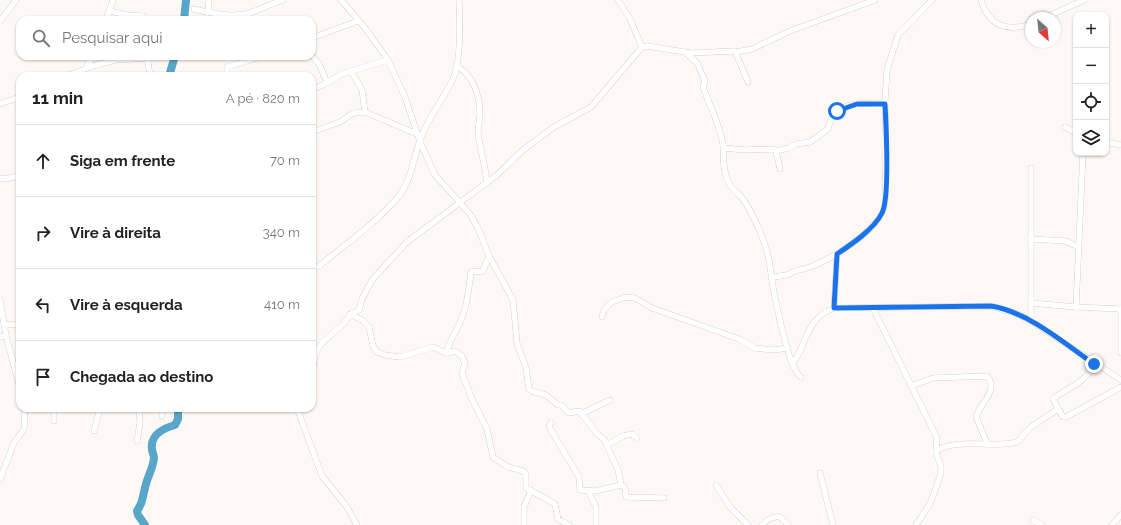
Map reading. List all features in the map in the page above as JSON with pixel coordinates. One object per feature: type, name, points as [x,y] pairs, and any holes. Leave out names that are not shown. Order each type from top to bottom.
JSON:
[{"type":"street","points":[[0,22],[16,0]]},
{"type":"street","points":[[108,16],[113,0]]},
{"type":"street","points":[[208,12],[209,0]]},
{"type":"street","points":[[194,10],[240,15],[249,13],[275,1],[282,0]]},
{"type":"street","points":[[341,0],[358,21],[366,28],[388,60],[405,97],[420,142],[435,175],[460,201],[470,214],[478,228],[489,256],[513,300],[517,343],[526,368],[529,389],[531,391],[546,395],[558,405],[561,405],[569,413],[579,411],[597,434],[604,438],[618,470],[621,485],[625,488],[626,496],[628,498],[664,498]]},
{"type":"street","points":[[316,267],[362,232],[399,196],[408,183],[420,142],[453,80],[456,66],[460,22],[459,0]]},
{"type":"street","points":[[618,0],[630,19],[642,47]]},
{"type":"street","points":[[642,47],[691,53],[733,50],[736,52],[752,49],[790,30],[875,0]]},
{"type":"street","points":[[771,278],[780,275],[786,276],[793,272],[809,268],[837,254],[873,225],[884,210],[886,75],[898,35],[932,0]]},
{"type":"street","points":[[981,0],[988,18],[1001,25],[1013,27],[1025,25]]},
{"type":"street","points":[[1057,12],[1084,0]]},
{"type":"street","points":[[110,11],[127,15],[143,16]]},
{"type":"street","points":[[316,37],[358,21]]},
{"type":"street","points":[[316,353],[322,341],[344,323],[350,314],[360,310],[362,299],[372,280],[407,242],[487,182],[554,127],[591,107],[642,47]]},
{"type":"street","points":[[681,51],[693,59],[703,75],[705,81],[703,87],[716,120],[724,148],[744,150],[774,149],[776,151],[789,148],[796,144],[810,142],[828,129],[830,118],[837,111],[847,106],[885,104]]},
{"type":"street","points":[[736,52],[748,82]]},
{"type":"street","points":[[86,68],[91,60]]},
{"type":"street","points":[[76,72],[116,60]]},
{"type":"street","points":[[147,60],[149,72]]},
{"type":"street","points":[[227,72],[227,67],[250,60]]},
{"type":"street","points":[[316,60],[319,64],[327,82]]},
{"type":"street","points":[[316,87],[351,71],[388,60]]},
{"type":"street","points":[[456,66],[469,76],[478,97],[480,113],[478,133],[487,182]]},
{"type":"street","points":[[351,71],[362,90],[365,112]]},
{"type":"street","points":[[0,104],[16,98]]},
{"type":"street","points":[[316,131],[340,122],[353,113],[365,112],[417,134]]},
{"type":"street","points":[[1065,126],[1073,131]]},
{"type":"street","points":[[1109,143],[1121,145]]},
{"type":"street","points":[[723,144],[722,159],[727,179],[733,190],[743,199],[766,246],[766,255],[770,264],[775,302],[792,364],[798,375],[801,376]]},
{"type":"street","points":[[776,151],[780,169]]},
{"type":"street","points":[[1076,307],[1083,156]]},
{"type":"street","points":[[1031,168],[1032,322]]},
{"type":"street","points":[[0,178],[4,179],[16,177]]},
{"type":"street","points":[[1031,239],[1066,241],[1078,247]]},
{"type":"street","points":[[834,308],[837,254]]},
{"type":"street","points":[[446,353],[450,341],[458,330],[466,304],[471,272],[483,271],[489,256]]},
{"type":"street","points":[[602,317],[604,310],[612,302],[625,297],[635,298],[652,308],[739,339],[755,348],[773,350],[788,348]]},
{"type":"street","points":[[0,300],[4,325],[3,336],[16,376]]},
{"type":"street","points":[[1031,303],[1121,309],[1121,353]]},
{"type":"street","points":[[792,364],[800,352],[810,326],[819,316],[834,308],[991,306],[1018,314],[1121,380]]},
{"type":"street","points":[[873,308],[936,434],[936,451],[941,466],[941,473],[931,502],[916,525]]},
{"type":"street","points":[[350,314],[362,320],[369,327],[373,346],[377,352],[385,355],[400,357],[433,347],[446,353],[455,351],[462,356],[465,363],[462,373],[472,399],[487,429],[493,457],[508,467],[523,471],[526,474],[526,488],[553,502],[556,506],[558,519],[569,525]]},
{"type":"street","points":[[4,325],[16,324]]},
{"type":"street","points":[[1094,364],[1088,375],[1080,383],[1052,399],[1065,418],[1121,387]]},
{"type":"street","points":[[911,386],[933,378],[987,376],[990,381],[990,390],[976,417],[987,444]]},
{"type":"street","points":[[581,414],[610,400]]},
{"type":"street","points":[[936,451],[950,444],[1017,442],[1030,427],[1058,409]]},
{"type":"street","points":[[0,479],[14,443],[24,429],[25,412]]},
{"type":"street","points":[[54,412],[54,421]]},
{"type":"street","points":[[94,431],[99,412]]},
{"type":"street","points":[[137,441],[140,423],[139,412]]},
{"type":"street","points":[[298,412],[322,476],[347,507],[357,525]]},
{"type":"street","points":[[551,423],[549,426],[551,430],[579,477],[580,490],[604,490],[621,485]]},
{"type":"street","points":[[607,445],[628,434],[632,434],[637,438]]},
{"type":"street","points":[[820,473],[833,525]]},
{"type":"street","points":[[716,485],[730,507],[748,525]]},
{"type":"street","points":[[524,525],[524,507],[531,490]]},
{"type":"street","points":[[588,491],[596,507],[596,525]]},
{"type":"street","points":[[1112,525],[1121,515]]},
{"type":"street","points":[[762,525],[769,519],[776,516],[780,517],[788,525]]},
{"type":"street","points":[[1033,520],[1042,525]]},
{"type":"waterway","points":[[184,16],[186,0]]},
{"type":"waterway","points":[[170,72],[174,60]]},
{"type":"waterway","points":[[145,525],[137,511],[142,502],[153,462],[153,440],[162,430],[175,425],[178,419],[178,412]]},
{"type":"route","points":[[837,111],[847,106],[857,104],[885,104],[886,142],[884,210],[873,225],[837,254],[834,308],[920,306],[1001,307],[1032,322],[1094,364]]}]
